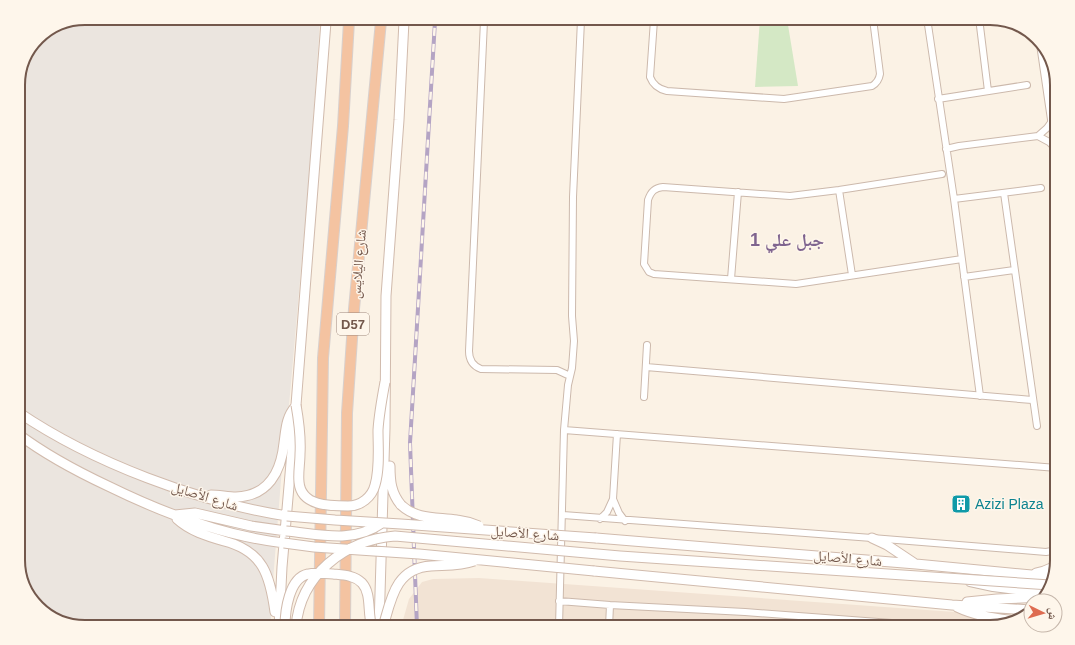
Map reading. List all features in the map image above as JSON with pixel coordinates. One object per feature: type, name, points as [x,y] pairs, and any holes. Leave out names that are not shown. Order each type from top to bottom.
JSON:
[{"type":"highway","name":"شارع اليلايس","points":[[319,620],[323,358],[343,126],[349,25]]},
{"type":"highway","name":"شارع اليلايس","points":[[345,620],[347,413],[354,309],[382,25]]},
{"type":"main road","points":[[278,620],[326,25]]},
{"type":"main road","points":[[379,620],[385,428],[385,325],[387,267],[399,120],[404,25]]},
{"type":"main road","points":[[296,405],[300,441],[299,482],[302,492],[317,504],[347,506],[357,505],[370,496],[375,486],[377,475],[379,417],[386,382]]},
{"type":"main road","points":[[200,495],[242,496],[254,493],[268,484],[276,475],[281,464],[287,423],[290,414],[296,405]]},
{"type":"main road","name":"شارع الأصايل","points":[[25,416],[48,431],[90,453],[144,476],[200,495],[249,509],[287,516],[596,538],[1048,576]]},
{"type":"main road","points":[[385,428],[390,447],[391,486],[401,505],[409,511],[419,515],[457,520],[487,530]]},
{"type":"main road","name":"شارع الأصايل","points":[[25,439],[60,462],[120,492],[174,515],[243,536],[314,547],[478,559],[952,605],[1023,609]]},
{"type":"main road","points":[[174,515],[195,513],[251,526],[348,536],[363,533],[382,523]]},
{"type":"main road","points":[[174,515],[191,529],[241,547],[258,560],[266,572],[271,584],[277,620]]},
{"type":"main road","points":[[297,620],[305,595],[316,577],[330,562],[346,550],[365,541],[395,536],[620,556],[1044,585]]},
{"type":"main road","points":[[872,538],[887,545],[916,564]]},
{"type":"main road","points":[[385,620],[394,590],[407,575],[424,567],[454,566],[478,559]]},
{"type":"main road","points":[[1030,574],[1049,569]]},
{"type":"main road","points":[[286,620],[288,602],[297,580],[303,575],[314,573],[348,576],[358,579],[367,592],[370,620]]},
{"type":"main road","points":[[952,605],[991,599],[1023,598]]},
{"type":"main road","points":[[952,605],[976,615],[1000,619]]},
{"type":"street","points":[[484,25],[470,358],[474,365],[481,369],[557,370],[570,376]]},
{"type":"street","points":[[559,620],[563,515],[564,430],[574,341],[572,316],[573,198],[581,25]]},
{"type":"street","points":[[654,25],[650,76],[656,87],[667,91],[784,99],[872,86],[875,84],[880,78],[880,74],[874,25]]},
{"type":"street","points":[[928,25],[954,199],[980,396]]},
{"type":"street","points":[[979,25],[988,91]]},
{"type":"street","points":[[1043,56],[1050,107]]},
{"type":"street","points":[[938,99],[1026,85]]},
{"type":"street","points":[[946,149],[1038,136],[1050,124]]},
{"type":"street","points":[[1038,136],[1050,143]]},
{"type":"street","points":[[942,174],[790,196],[658,187],[653,190],[648,200],[644,264],[649,272],[654,274],[796,284],[962,259]]},
{"type":"street","points":[[954,199],[1041,188]]},
{"type":"street","points":[[839,190],[852,275]]},
{"type":"street","points":[[731,279],[738,192]]},
{"type":"street","points":[[1004,193],[1032,400],[1037,426]]},
{"type":"street","points":[[964,277],[1014,270]]},
{"type":"street","points":[[644,397],[647,345]]},
{"type":"street","points":[[646,368],[1032,400]]},
{"type":"street","points":[[564,430],[1050,466]]},
{"type":"street","points":[[600,519],[607,512],[613,499],[617,434]]},
{"type":"street","points":[[613,499],[619,513],[625,521]]},
{"type":"street","points":[[563,515],[625,521],[1050,551]]},
{"type":"street","points":[[960,579],[985,586],[1040,593]]},
{"type":"street","points":[[559,601],[752,612],[855,620]]},
{"type":"street","points":[[609,620],[610,605]]},
{"type":"shaded area","points":[[320,25],[309,179],[287,428],[283,455],[271,620],[84,620],[69,618],[48,608],[35,594],[28,580],[25,564],[25,81],[30,62],[35,51],[42,42],[51,35],[73,26]]},
{"type":"shaded area","points":[[479,578],[1011,616],[990,620],[403,620],[409,599],[422,582],[433,579]]},
{"type":"green space","points":[[760,25],[788,25],[798,86],[755,87]]},
{"type":"railway","points":[[417,620],[410,443],[435,25]]},
{"type":"place","name":"Azizi Plaza","points":[[961,504]]},
{"type":"district","name":"جبل علي 1","points":[[787,240]]}]
